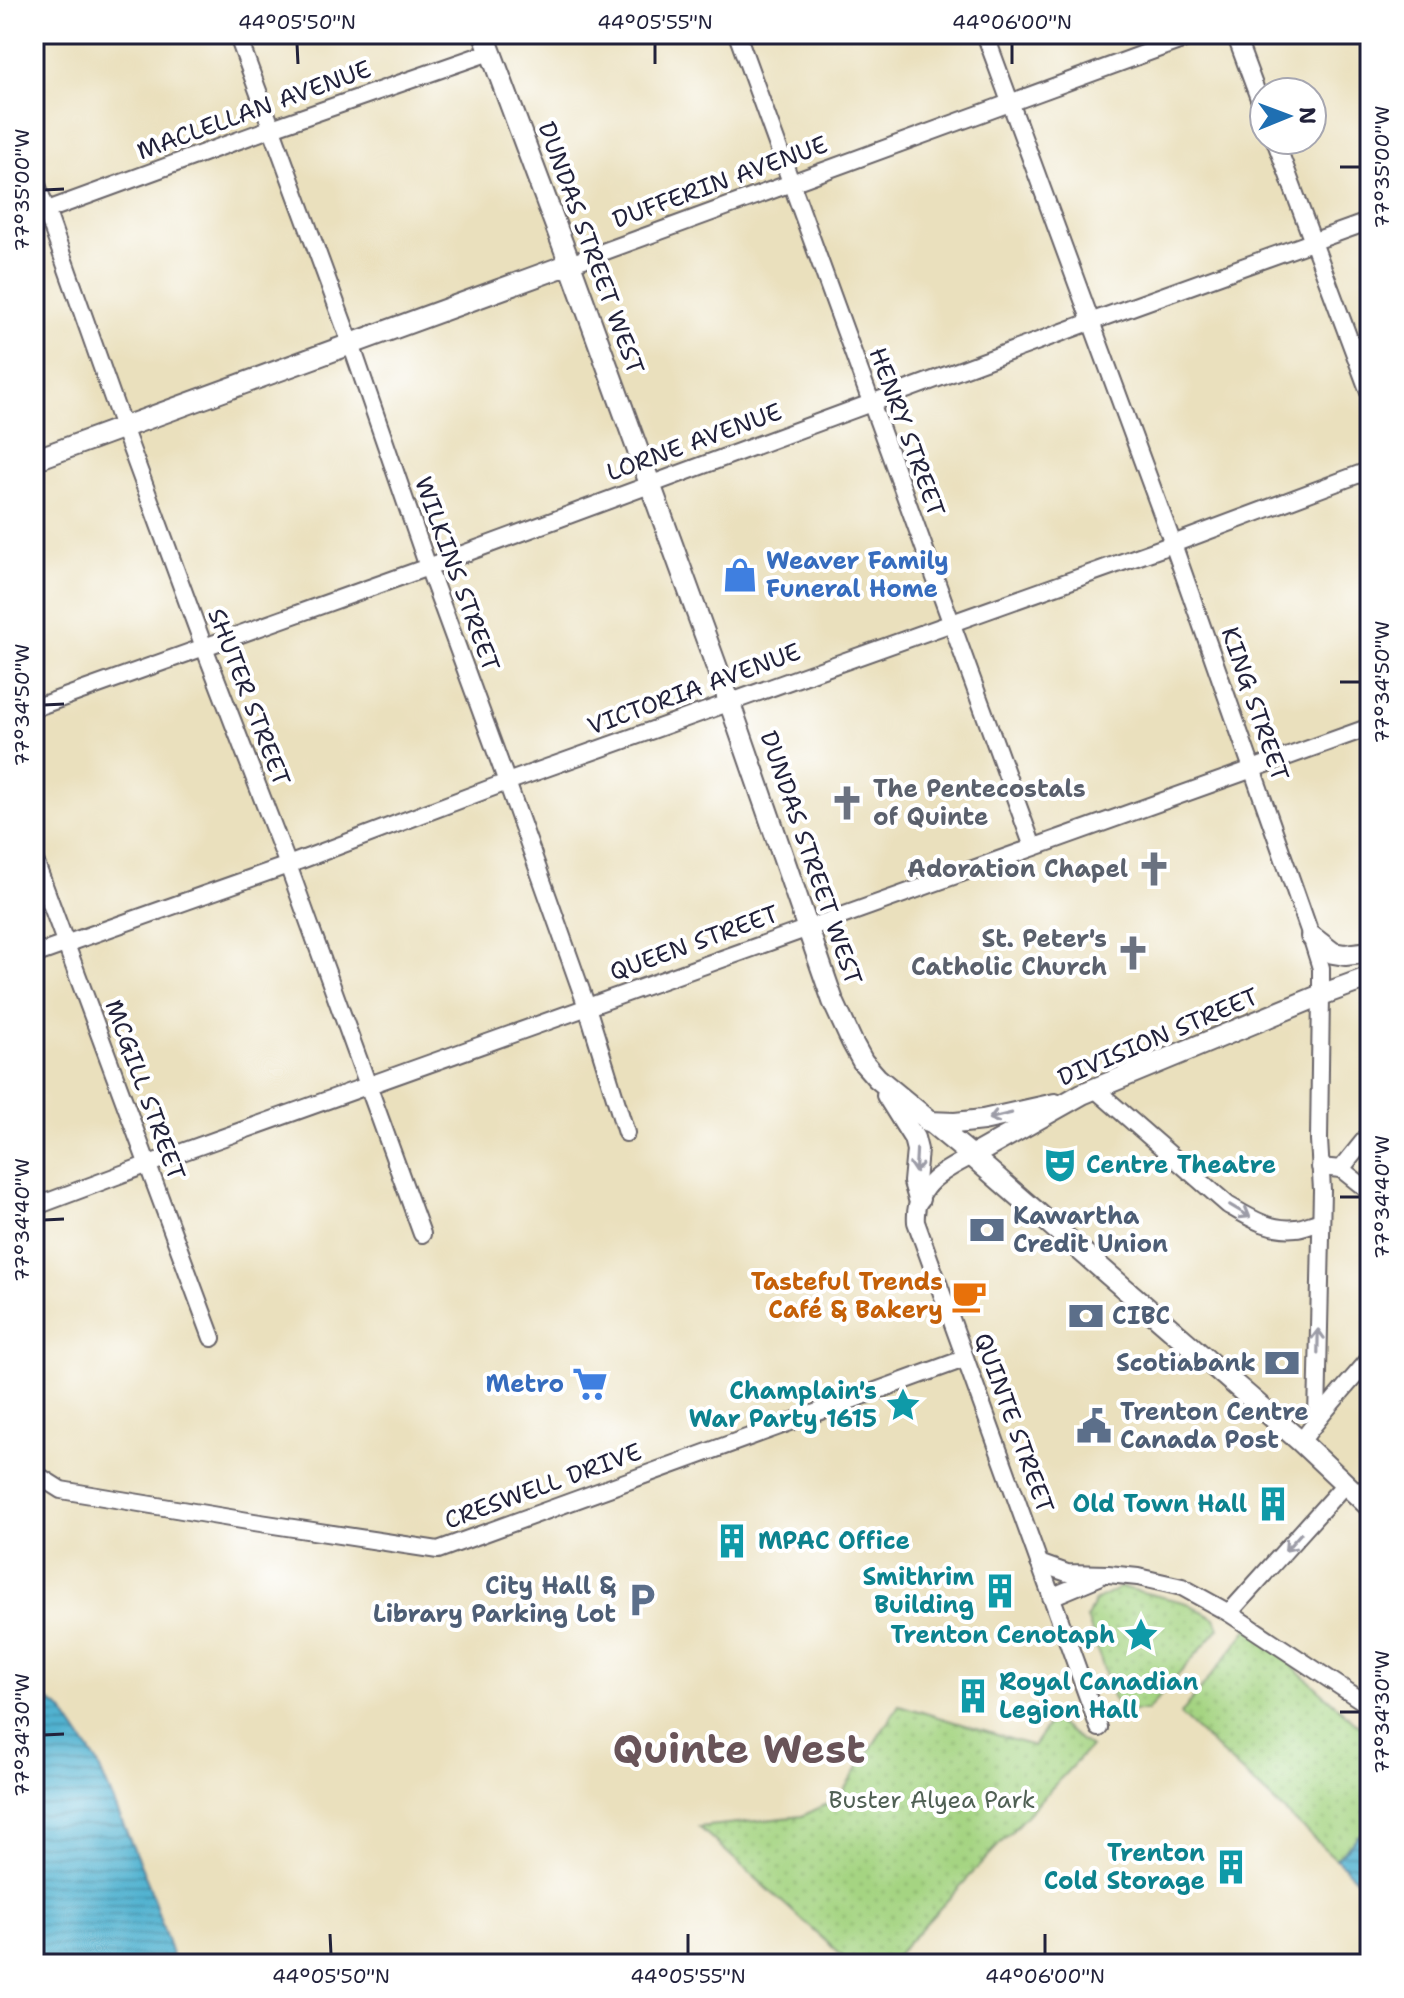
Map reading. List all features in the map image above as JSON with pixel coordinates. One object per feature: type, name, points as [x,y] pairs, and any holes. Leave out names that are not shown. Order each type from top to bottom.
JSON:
[{"type":"main road","name":"DUNDAS STREET WEST","points":[[487,43],[729,701],[833,1001],[863,1062],[877,1078],[972,1156],[1301,1442],[1370,1507]]},
{"type":"main road","name":"DUFFERIN AVENUE","points":[[34,460],[570,264]]},
{"type":"main road","points":[[1311,936],[1333,953],[1370,952]]},
{"type":"main road","name":"DIVISION STREET","points":[[972,1156],[1095,1089],[1370,977]]},
{"type":"main road","points":[[877,1078],[914,1138],[917,1150],[914,1182],[919,1199]]},
{"type":"main road","points":[[928,1122],[983,1120],[1070,1101]]},
{"type":"street","name":"WILKINS STREET","points":[[237,34],[587,1007],[626,1133]]},
{"type":"street","name":"HENRY STREET","points":[[737,34],[1033,847]]},
{"type":"street","name":"KING STREET","points":[[985,34],[1173,544],[1321,968],[1317,1419]]},
{"type":"street","name":"DUFFERIN AVENUE","points":[[570,264],[1198,34]]},
{"type":"street","points":[[1235,34],[1251,76]]},
{"type":"street","name":"MACLELLAN AVENUE","points":[[40,213],[272,128],[487,43]]},
{"type":"street","points":[[1281,156],[1370,395]]},
{"type":"street","name":"SHUTER STREET","points":[[34,176],[40,213],[288,865],[422,1234]]},
{"type":"street","name":"LORNE AVENUE","points":[[34,708],[428,567],[1370,221]]},
{"type":"street","name":"VICTORIA AVENUE","points":[[34,955],[1370,470]]},
{"type":"street","name":"QUEEN STREET","points":[[34,1207],[1370,727]]},
{"type":"street","name":"MCGILL STREET","points":[[34,858],[212,1338]]},
{"type":"street","points":[[1095,1089],[1228,1205],[1273,1229],[1300,1228],[1321,1221]]},
{"type":"street","points":[[1341,1169],[1370,1133]]},
{"type":"street","points":[[919,1199],[931,1182],[945,1170],[972,1156]]},
{"type":"street","points":[[1320,1167],[1341,1169],[1370,1192]]},
{"type":"street","name":"QUINTE STREET","points":[[919,1199],[916,1222],[1099,1728]]},
{"type":"street","points":[[1301,1442],[1370,1358]]},
{"type":"street","name":"CRESWELL DRIVE","points":[[34,1473],[61,1490],[438,1550],[964,1359]]},
{"type":"street","points":[[1229,1613],[1345,1484]]},
{"type":"street","points":[[1039,1563],[1067,1573],[1108,1574],[1182,1587],[1229,1613],[1370,1706]]},
{"type":"street","points":[[1051,1597],[1108,1574]]},
{"type":"green space","name":"Trenton Cenotaph","points":[[1121,1587],[1187,1603],[1215,1618],[1219,1628],[1147,1711],[1132,1711],[1114,1700],[1087,1618],[1094,1602]]},
{"type":"green space","points":[[1250,1627],[1370,1736],[1370,1824],[1336,1859],[1180,1715]]},
{"type":"green space","name":"Buster Alyea Park","points":[[899,1705],[1033,1746],[1052,1719],[1090,1747],[888,1964],[851,1964],[699,1827],[802,1816],[838,1799]]},
{"type":"water","points":[[34,1693],[62,1710],[97,1762],[149,1885],[175,1964],[34,1964]]},
{"type":"water","points":[[1370,1824],[1370,1892],[1336,1859]]},
{"type":"place","name":"Weaver Family Funeral Home","points":[[740,575]]},
{"type":"place","name":"The Pentecostals of Quinte","points":[[847,803]]},
{"type":"place","name":"Adoration Chapel","points":[[1154,869]]},
{"type":"place","name":"St. Peter's Catholic Church","points":[[1133,953]]},
{"type":"place","name":"Centre Theatre","points":[[1060,1165]]},
{"type":"place","name":"Kawartha Credit Union","points":[[987,1230]]},
{"type":"place","name":"Tasteful Trends Café & Bakery","points":[[969,1296]]},
{"type":"place","name":"CIBC","points":[[1086,1316]]},
{"type":"place","name":"Scotiabank","points":[[1282,1363]]},
{"type":"place","name":"Metro","points":[[590,1384]]},
{"type":"place","name":"Champlain's War Party 1615","points":[[903,1405]]},
{"type":"place","name":"Trenton Centre Canada Post","points":[[1094,1426]]},
{"type":"place","name":"Old Town Hall","points":[[1273,1504]]},
{"type":"place","name":"MPAC Office","points":[[732,1541]]},
{"type":"place","name":"Smithrim Building","points":[[1000,1591]]},
{"type":"place","name":"City Hall & Library Parking Lot","points":[[642,1600]]},
{"type":"place","name":"Trenton Cenotaph","points":[[1141,1635]]},
{"type":"place","name":"Royal Canadian Legion Hall","points":[[973,1696]]},
{"type":"place","name":"Trenton Cold Storage","points":[[1231,1867]]},
{"type":"district","name":"Quinte West","points":[[739,1749]]}]
